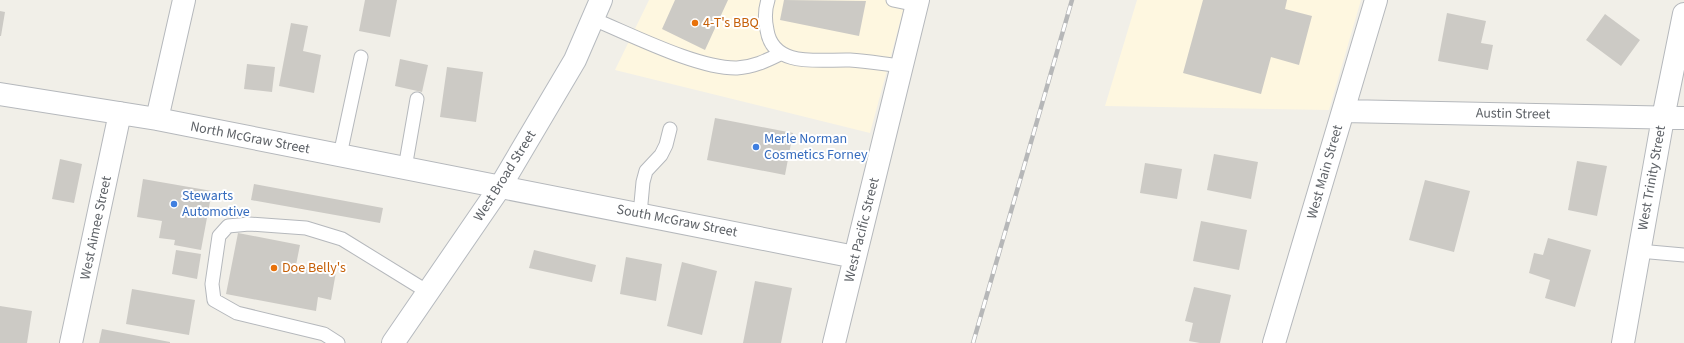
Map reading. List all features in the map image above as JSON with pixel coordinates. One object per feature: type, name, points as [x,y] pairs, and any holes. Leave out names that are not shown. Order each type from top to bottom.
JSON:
[{"type":"street","points":[[156,120],[184,0]]},
{"type":"street","name":"West Main Street","points":[[1274,343],[1376,0]]},
{"type":"street","name":"West Pacific Street","points":[[834,343],[918,2]]},
{"type":"street","name":"West Broad Street","points":[[393,343],[500,187],[575,60],[597,10]]},
{"type":"street","name":"West Trinity Street","points":[[1623,343],[1639,251],[1674,118],[1684,14]]},
{"type":"street","name":"North McGraw Street","points":[[0,94],[120,113],[500,187]]},
{"type":"street","name":"Austin Street","points":[[1343,111],[1674,118]]},
{"type":"street","name":"West Aimee Street","points":[[71,343],[120,113]]},
{"type":"street","name":"South McGraw Street","points":[[500,187],[855,257]]},
{"type":"lane","points":[[768,0],[766,26],[768,38],[780,54],[799,60],[860,60],[902,66]]},
{"type":"lane","points":[[892,0],[918,2]]},
{"type":"lane","points":[[597,10],[687,57],[717,66],[737,68],[756,65],[780,54]]},
{"type":"lane","points":[[340,155],[361,57]]},
{"type":"lane","points":[[405,168],[417,99]]},
{"type":"lane","points":[[640,214],[643,182],[646,171],[661,154],[666,145],[670,129]]},
{"type":"lane","points":[[338,343],[324,334],[237,313],[214,300],[212,284],[219,236],[228,226],[249,224],[306,228],[342,239],[428,292]]},
{"type":"lane","points":[[1639,251],[1684,255]]},
{"type":"shaded area","points":[[649,0],[906,0],[870,133],[615,70]]},
{"type":"shaded area","points":[[1137,0],[1361,0],[1329,110],[1105,106]]},
{"type":"building","points":[[365,0],[397,0],[390,37],[359,31]]},
{"type":"building","points":[[675,0],[728,0],[705,50],[662,29]]},
{"type":"building","points":[[784,0],[866,1],[859,36],[780,20]]},
{"type":"building","points":[[1203,0],[1287,0],[1285,9],[1312,16],[1299,65],[1271,57],[1261,94],[1183,73]]},
{"type":"building","points":[[0,11],[5,12],[1,36],[0,36]]},
{"type":"building","points":[[1447,13],[1486,21],[1481,43],[1493,45],[1488,70],[1438,61]]},
{"type":"building","points":[[1605,14],[1640,40],[1621,66],[1586,40]]},
{"type":"building","points":[[291,23],[308,26],[303,51],[321,55],[314,93],[279,86]]},
{"type":"building","points":[[400,59],[428,65],[422,92],[395,86]]},
{"type":"building","points":[[247,64],[275,67],[272,92],[244,89]]},
{"type":"building","points":[[447,67],[483,72],[476,122],[440,117]]},
{"type":"building","points":[[715,118],[793,133],[785,175],[707,160]]},
{"type":"building","points":[[1214,154],[1258,162],[1251,199],[1207,190]]},
{"type":"building","points":[[60,159],[82,164],[74,203],[52,199]]},
{"type":"building","points":[[1577,161],[1607,166],[1597,216],[1568,210]]},
{"type":"building","points":[[1145,163],[1182,169],[1177,199],[1140,193]]},
{"type":"building","name":"Stewarts Automotive","points":[[143,179],[212,191],[201,250],[174,245],[175,240],[159,238],[162,221],[137,217]]},
{"type":"building","points":[[1425,180],[1470,191],[1454,252],[1409,240]]},
{"type":"building","points":[[254,184],[383,208],[380,223],[251,200]]},
{"type":"building","points":[[1201,221],[1247,230],[1239,270],[1193,261]]},
{"type":"building","name":"Doe Belly's","points":[[238,233],[300,245],[296,265],[336,272],[331,300],[318,297],[316,311],[226,294]]},
{"type":"building","points":[[1548,238],[1591,250],[1575,307],[1545,298],[1550,280],[1529,273],[1534,253],[1543,255]]},
{"type":"building","points":[[176,250],[201,254],[197,279],[172,274]]},
{"type":"building","points":[[534,250],[596,265],[592,282],[529,268]]},
{"type":"building","points":[[626,257],[662,264],[656,301],[620,294]]},
{"type":"building","points":[[682,262],[717,271],[702,335],[667,326]]},
{"type":"building","points":[[755,281],[792,288],[781,343],[743,343]]},
{"type":"building","points":[[1194,287],[1231,295],[1220,343],[1200,343],[1189,341],[1193,323],[1185,321]]},
{"type":"building","points":[[132,289],[195,300],[189,335],[126,324]]},
{"type":"building","points":[[0,306],[32,311],[27,343],[0,343]]},
{"type":"building","points":[[102,329],[170,342],[170,343],[99,343]]},
{"type":"railway","points":[[973,343],[1072,0]]},
{"type":"place","name":"4-T's BBQ","points":[[695,23]]},
{"type":"place","name":"Merle Norman Cosmetics Forney","points":[[756,147]]},
{"type":"place","name":"Stewarts Automotive","points":[[174,204]]},
{"type":"place","name":"Doe Belly's","points":[[274,268]]}]
